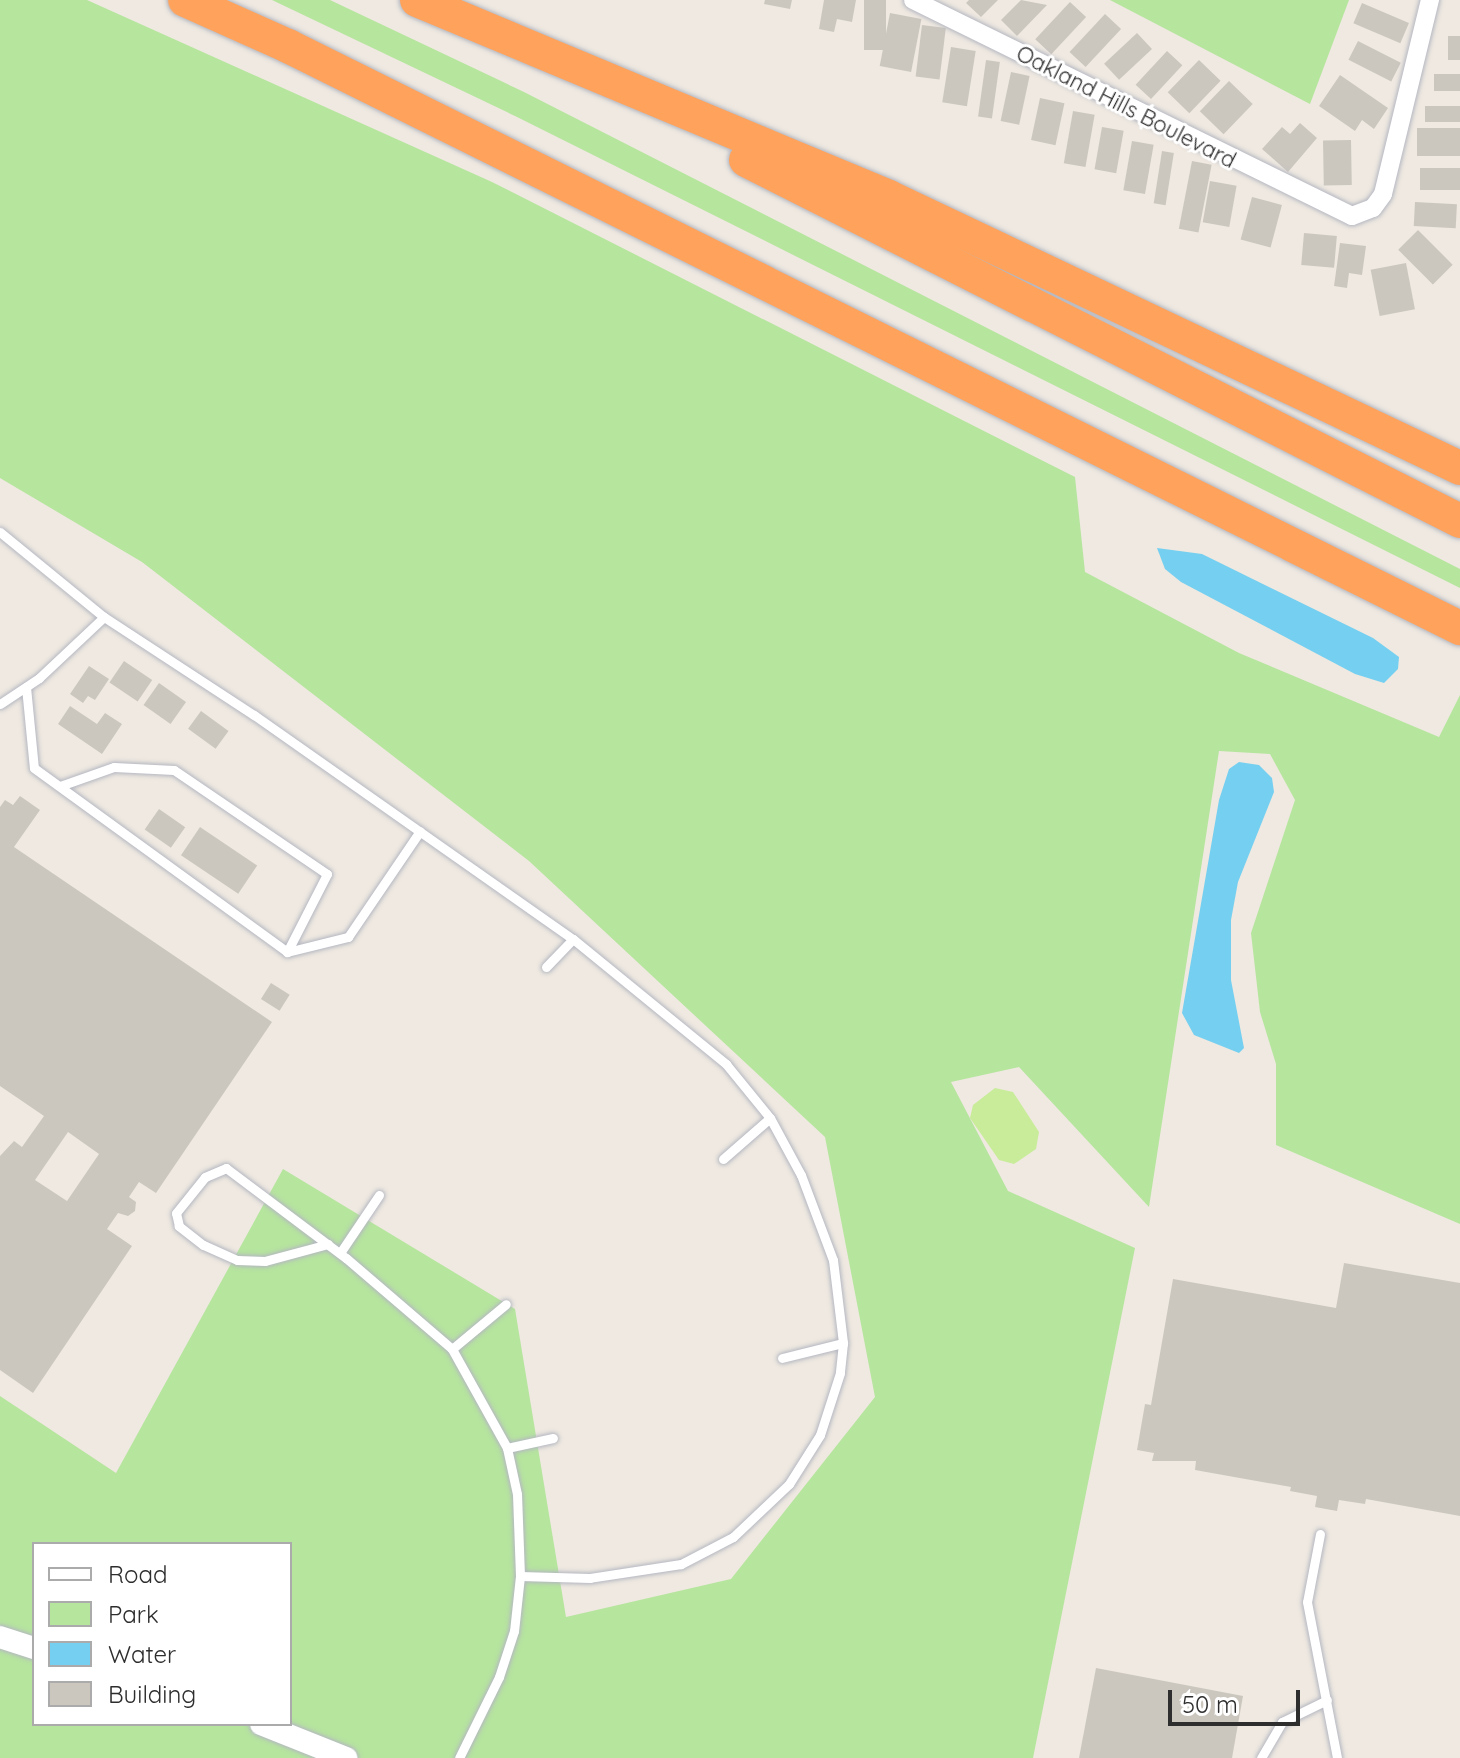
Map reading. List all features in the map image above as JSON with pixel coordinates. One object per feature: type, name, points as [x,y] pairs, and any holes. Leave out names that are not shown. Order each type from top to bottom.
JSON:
[{"type":"highway","points":[[185,0],[288,46],[1460,628]]},
{"type":"highway","points":[[417,0],[889,197],[1460,468]]},
{"type":"highway","points":[[477,27],[1264,417],[1460,521]]},
{"type":"highway","points":[[1258,528],[1460,651]]},
{"type":"street","name":"Oakland Hills Boulevard","points":[[913,0],[1339,214],[1364,214],[1383,194],[1430,0]]},
{"type":"street","points":[[0,1637],[32,1647]]},
{"type":"street","points":[[266,1726],[346,1758]]},
{"type":"lane","points":[[0,532],[104,617],[420,831],[573,939],[726,1064],[770,1118],[801,1175],[833,1260],[843,1343],[832,1405],[806,1461],[733,1537],[681,1564],[639,1573],[520,1576]]},
{"type":"lane","points":[[0,704],[26,687],[104,617]]},
{"type":"lane","points":[[26,687],[34,768],[287,952],[348,937],[420,831]]},
{"type":"lane","points":[[60,786],[114,767],[174,770],[327,874],[287,952]]},
{"type":"lane","points":[[546,967],[573,939]]},
{"type":"lane","points":[[723,1159],[770,1118]]},
{"type":"lane","points":[[328,1244],[265,1261],[237,1260],[203,1245],[179,1226],[176,1213],[205,1177],[226,1168],[328,1244],[340,1253],[452,1349],[507,1448],[517,1494],[520,1576],[507,1654],[459,1758]]},
{"type":"lane","points":[[340,1253],[379,1195]]},
{"type":"lane","points":[[452,1349],[506,1304]]},
{"type":"lane","points":[[782,1358],[843,1343]]},
{"type":"lane","points":[[507,1448],[553,1438]]},
{"type":"lane","points":[[1320,1534],[1307,1602],[1337,1756]]},
{"type":"lane","points":[[1261,1758],[1282,1722],[1327,1700]]},
{"type":"green space","points":[[0,0],[87,0],[492,182],[1075,477],[1085,572],[1239,653],[1439,737],[1460,695],[1460,1224],[1276,1145],[1276,1064],[1260,1012],[1251,933],[1295,800],[1270,754],[1219,751],[1149,1207],[1019,1067],[951,1082],[1008,1191],[1135,1248],[1033,1758],[0,1758],[0,1396],[116,1473],[283,1169],[515,1309],[566,1617],[731,1579],[875,1397],[825,1137],[529,861],[142,562],[0,478]]},
{"type":"green space","points":[[272,0],[330,0],[524,92],[1460,569],[1460,588],[515,116]]},
{"type":"green space","points":[[1110,0],[1349,0],[1310,104]]},
{"type":"green space","points":[[995,1088],[1013,1092],[1039,1132],[1036,1149],[1014,1164],[999,1160],[970,1118],[973,1105]]},
{"type":"water","points":[[1157,548],[1202,554],[1373,638],[1399,657],[1398,669],[1384,683],[1355,674],[1181,582],[1165,569]]},
{"type":"water","points":[[1239,762],[1259,765],[1272,778],[1274,792],[1238,882],[1231,920],[1231,980],[1244,1048],[1239,1053],[1194,1035],[1182,1013],[1219,800],[1229,769]]},
{"type":"building","points":[[765,0],[792,0],[790,9],[764,4]]},
{"type":"building","points":[[824,0],[856,0],[852,22],[837,19],[834,32],[819,29]]},
{"type":"building","points":[[864,0],[886,0],[886,50],[864,50]]},
{"type":"building","points":[[969,0],[998,0],[981,17],[966,3]]},
{"type":"building","points":[[1021,0],[1047,5],[1017,36],[1001,20]]},
{"type":"building","points":[[1070,2],[1086,17],[1051,54],[1035,39]]},
{"type":"building","points":[[1362,3],[1409,23],[1400,43],[1353,23]]},
{"type":"building","points":[[890,13],[921,19],[911,72],[880,66]]},
{"type":"building","points":[[1105,14],[1121,29],[1086,67],[1070,52]]},
{"type":"building","points":[[922,25],[946,28],[939,80],[916,77]]},
{"type":"building","points":[[1137,33],[1152,49],[1119,80],[1104,64]]},
{"type":"building","points":[[1448,36],[1460,36],[1460,60],[1448,60]]},
{"type":"building","points":[[1358,41],[1401,63],[1391,82],[1348,60]]},
{"type":"building","points":[[951,47],[976,51],[967,106],[942,102]]},
{"type":"building","points":[[1167,51],[1182,65],[1151,99],[1136,85]]},
{"type":"building","points":[[986,60],[1000,62],[992,118],[978,116]]},
{"type":"building","points":[[1199,60],[1221,81],[1189,113],[1168,92]]},
{"type":"building","points":[[1011,72],[1030,76],[1019,125],[1001,121]]},
{"type":"building","points":[[1434,74],[1460,74],[1460,91],[1434,91]]},
{"type":"building","points":[[1340,75],[1388,108],[1374,129],[1362,120],[1355,131],[1319,106]]},
{"type":"building","points":[[1229,81],[1253,104],[1224,134],[1200,111]]},
{"type":"building","points":[[1040,98],[1064,103],[1056,145],[1031,140]]},
{"type":"building","points":[[1425,106],[1460,106],[1460,122],[1425,122]]},
{"type":"building","points":[[1073,111],[1095,115],[1085,167],[1064,163]]},
{"type":"building","points":[[1300,123],[1317,138],[1288,172],[1262,149],[1282,127],[1290,134]]},
{"type":"building","points":[[1102,127],[1124,131],[1116,173],[1095,169]]},
{"type":"building","points":[[1417,128],[1460,128],[1460,156],[1417,156]]},
{"type":"building","points":[[1323,140],[1351,140],[1352,185],[1324,185]]},
{"type":"building","points":[[1132,141],[1154,145],[1145,194],[1123,190]]},
{"type":"building","points":[[1162,151],[1174,153],[1166,205],[1154,203]]},
{"type":"building","points":[[1192,161],[1212,165],[1198,233],[1179,229]]},
{"type":"building","points":[[1420,168],[1460,168],[1460,190],[1420,190]]},
{"type":"building","points":[[1210,181],[1237,186],[1229,227],[1203,222]]},
{"type":"building","points":[[1252,197],[1282,205],[1271,248],[1241,240]]},
{"type":"building","points":[[1415,202],[1457,204],[1456,228],[1414,226]]},
{"type":"building","points":[[1418,230],[1453,265],[1433,284],[1398,250]]},
{"type":"building","points":[[1304,233],[1337,236],[1334,268],[1301,265]]},
{"type":"building","points":[[1340,243],[1366,246],[1362,275],[1349,273],[1347,288],[1334,286]]},
{"type":"building","points":[[1406,263],[1415,309],[1380,316],[1371,270]]},
{"type":"building","points":[[124,661],[152,680],[138,702],[109,683]]},
{"type":"building","points":[[89,666],[109,679],[95,700],[88,696],[83,703],[70,694]]},
{"type":"building","points":[[159,683],[186,702],[171,724],[144,705]]},
{"type":"building","points":[[70,706],[97,724],[105,713],[122,724],[102,754],[58,724]]},
{"type":"building","points":[[201,711],[229,731],[216,749],[188,729]]},
{"type":"building","points":[[20,796],[40,810],[14,847],[272,1022],[156,1193],[139,1182],[129,1197],[136,1202],[135,1211],[128,1216],[118,1213],[107,1229],[132,1246],[33,1393],[0,1370],[0,1156],[14,1141],[22,1147],[44,1116],[0,1086],[0,807],[5,800],[13,805]],"holes":[[[68,1132],[99,1154],[67,1201],[35,1180]]]},
{"type":"building","points":[[159,809],[185,827],[171,848],[145,829]]},
{"type":"building","points":[[200,827],[257,866],[238,894],[181,855]]},
{"type":"building","points":[[271,983],[290,995],[280,1011],[261,999]]},
{"type":"building","points":[[1344,1263],[1460,1283],[1460,1516],[1366,1499],[1365,1504],[1339,1500],[1337,1511],[1315,1507],[1317,1496],[1290,1491],[1291,1487],[1195,1470],[1196,1461],[1152,1461],[1154,1453],[1137,1450],[1145,1404],[1151,1405],[1173,1279],[1336,1308]]},
{"type":"building","points":[[1096,1668],[1243,1696],[1232,1758],[1079,1758]]}]
